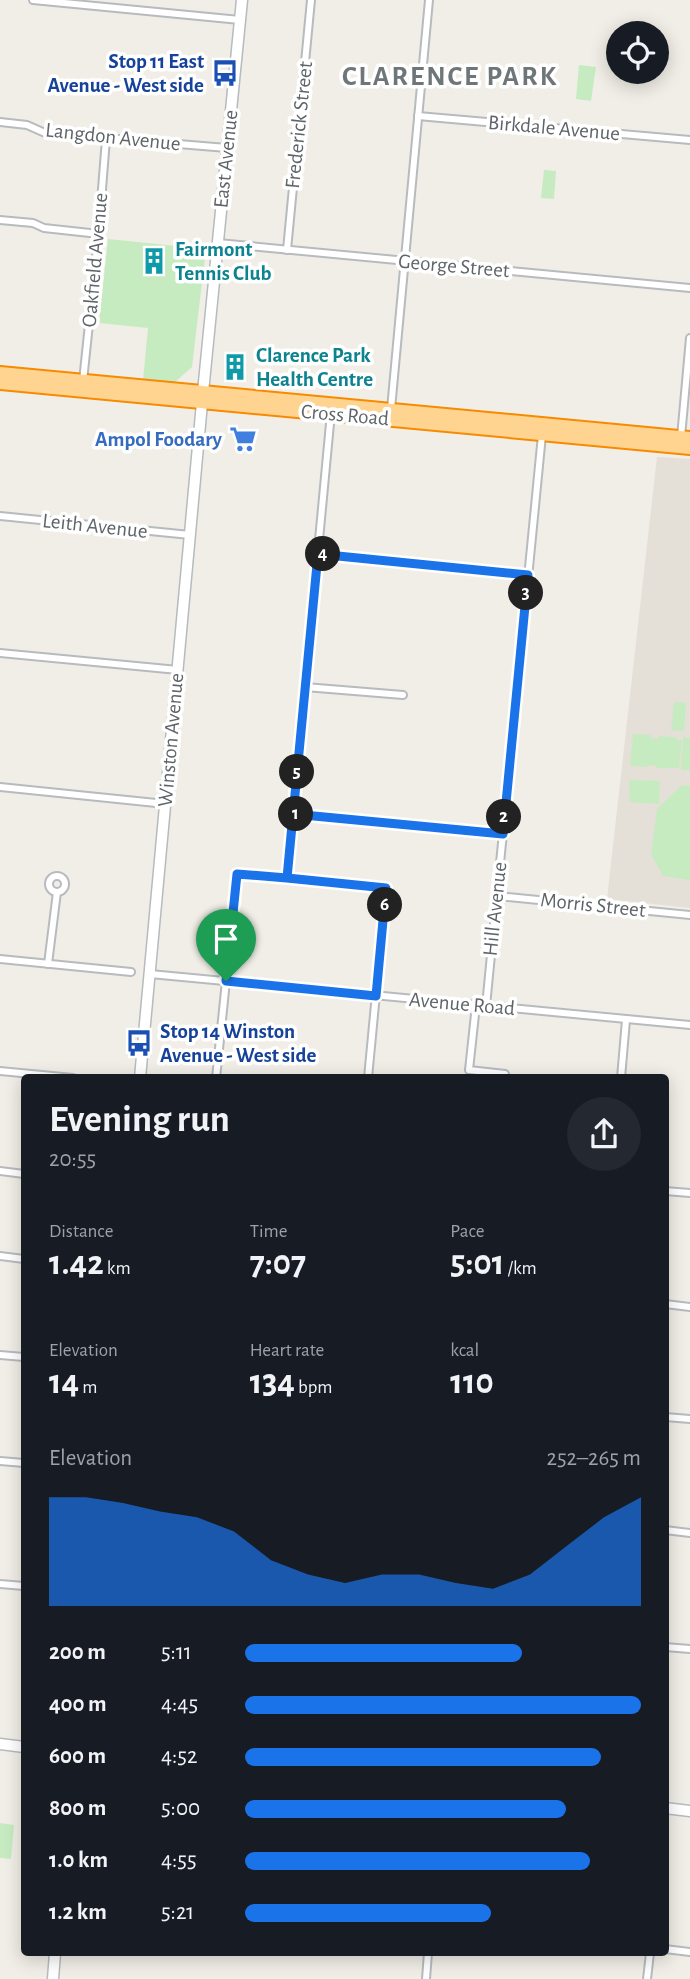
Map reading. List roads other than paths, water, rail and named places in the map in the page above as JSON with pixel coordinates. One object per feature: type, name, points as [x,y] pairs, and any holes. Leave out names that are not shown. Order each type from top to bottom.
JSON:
[{"type":"highway","name":"Cross Road","points":[[0,373],[83,386]]},
{"type":"highway","name":"Cross Road","points":[[0,383],[83,386],[685,443]]},
{"type":"street","points":[[33,0],[240,20]]},
{"type":"street","name":"East Avenue","points":[[203,397],[242,0]]},
{"type":"street","name":"Frederick Street","points":[[286,250],[311,0]]},
{"type":"street","points":[[390,414],[429,0]]},
{"type":"street","name":"Birkdale Avenue","points":[[418,116],[690,140]]},
{"type":"street","name":"Langdon Avenue","points":[[0,122],[27,125],[45,133],[227,148]]},
{"type":"street","name":"Oakfield Avenue","points":[[83,386],[106,139]]},
{"type":"street","points":[[0,220],[99,234]]},
{"type":"street","name":"George Street","points":[[218,243],[690,288]]},
{"type":"street","points":[[685,443],[690,338]]},
{"type":"street","name":"Winston Avenue","points":[[140,1074],[203,397]]},
{"type":"street","points":[[287,878],[332,408]]},
{"type":"street","name":"Hill Avenue","points":[[486,1006],[542,430]]},
{"type":"street","name":"Leith Avenue","points":[[0,516],[190,536]]},
{"type":"street","points":[[318,554],[528,575]]},
{"type":"street","points":[[0,653],[178,670]]},
{"type":"street","points":[[305,687],[403,695]]},
{"type":"street","points":[[0,788],[166,804]]},
{"type":"street","points":[[293,814],[503,834]]},
{"type":"street","points":[[216,1074],[237,874],[386,888],[368,1074]]},
{"type":"street","points":[[48,964],[57,892]]},
{"type":"street","name":"Morris Street","points":[[497,896],[690,915]]},
{"type":"street","points":[[0,959],[131,972]]},
{"type":"street","name":"Avenue Road","points":[[150,974],[690,1025]]},
{"type":"street","points":[[476,1005],[469,1070],[505,1074]]},
{"type":"street","points":[[621,1074],[626,1020]]},
{"type":"street","points":[[0,1071],[31,1074]]},
{"type":"street","points":[[0,1171],[21,1174]]},
{"type":"street","points":[[669,1191],[690,1193]]},
{"type":"street","points":[[0,1256],[21,1259]]},
{"type":"street","points":[[669,1304],[690,1307]]},
{"type":"street","points":[[0,1355],[21,1357]]},
{"type":"street","points":[[669,1417],[690,1419]]},
{"type":"street","points":[[0,1461],[21,1464]]},
{"type":"street","points":[[669,1531],[690,1533]]},
{"type":"street","points":[[0,1584],[21,1586]]},
{"type":"street","points":[[669,1647],[690,1649]]},
{"type":"street","points":[[0,1744],[21,1746]]},
{"type":"street","points":[[669,1808],[690,1811]]},
{"type":"street","points":[[669,1950],[690,1952]]},
{"type":"street","points":[[53,1979],[55,1956]]},
{"type":"street","points":[[426,1979],[428,1956]]},
{"type":"street","points":[[648,1979],[650,1956]]},
{"type":"place","name":"Stop 11 East Avenue - West side","points":[[225,73]]},
{"type":"place","name":"Fairmont Tennis Club","points":[[154,261]]},
{"type":"place","name":"Clarence Park Health Centre","points":[[235,367]]},
{"type":"place","name":"Ampol Foodary","points":[[243,439]]},
{"type":"place","name":"Stop 14 Winston Avenue - West side","points":[[139,1043]]},
{"type":"district","name":"CLARENCE PARK","points":[[450,77]]}]
